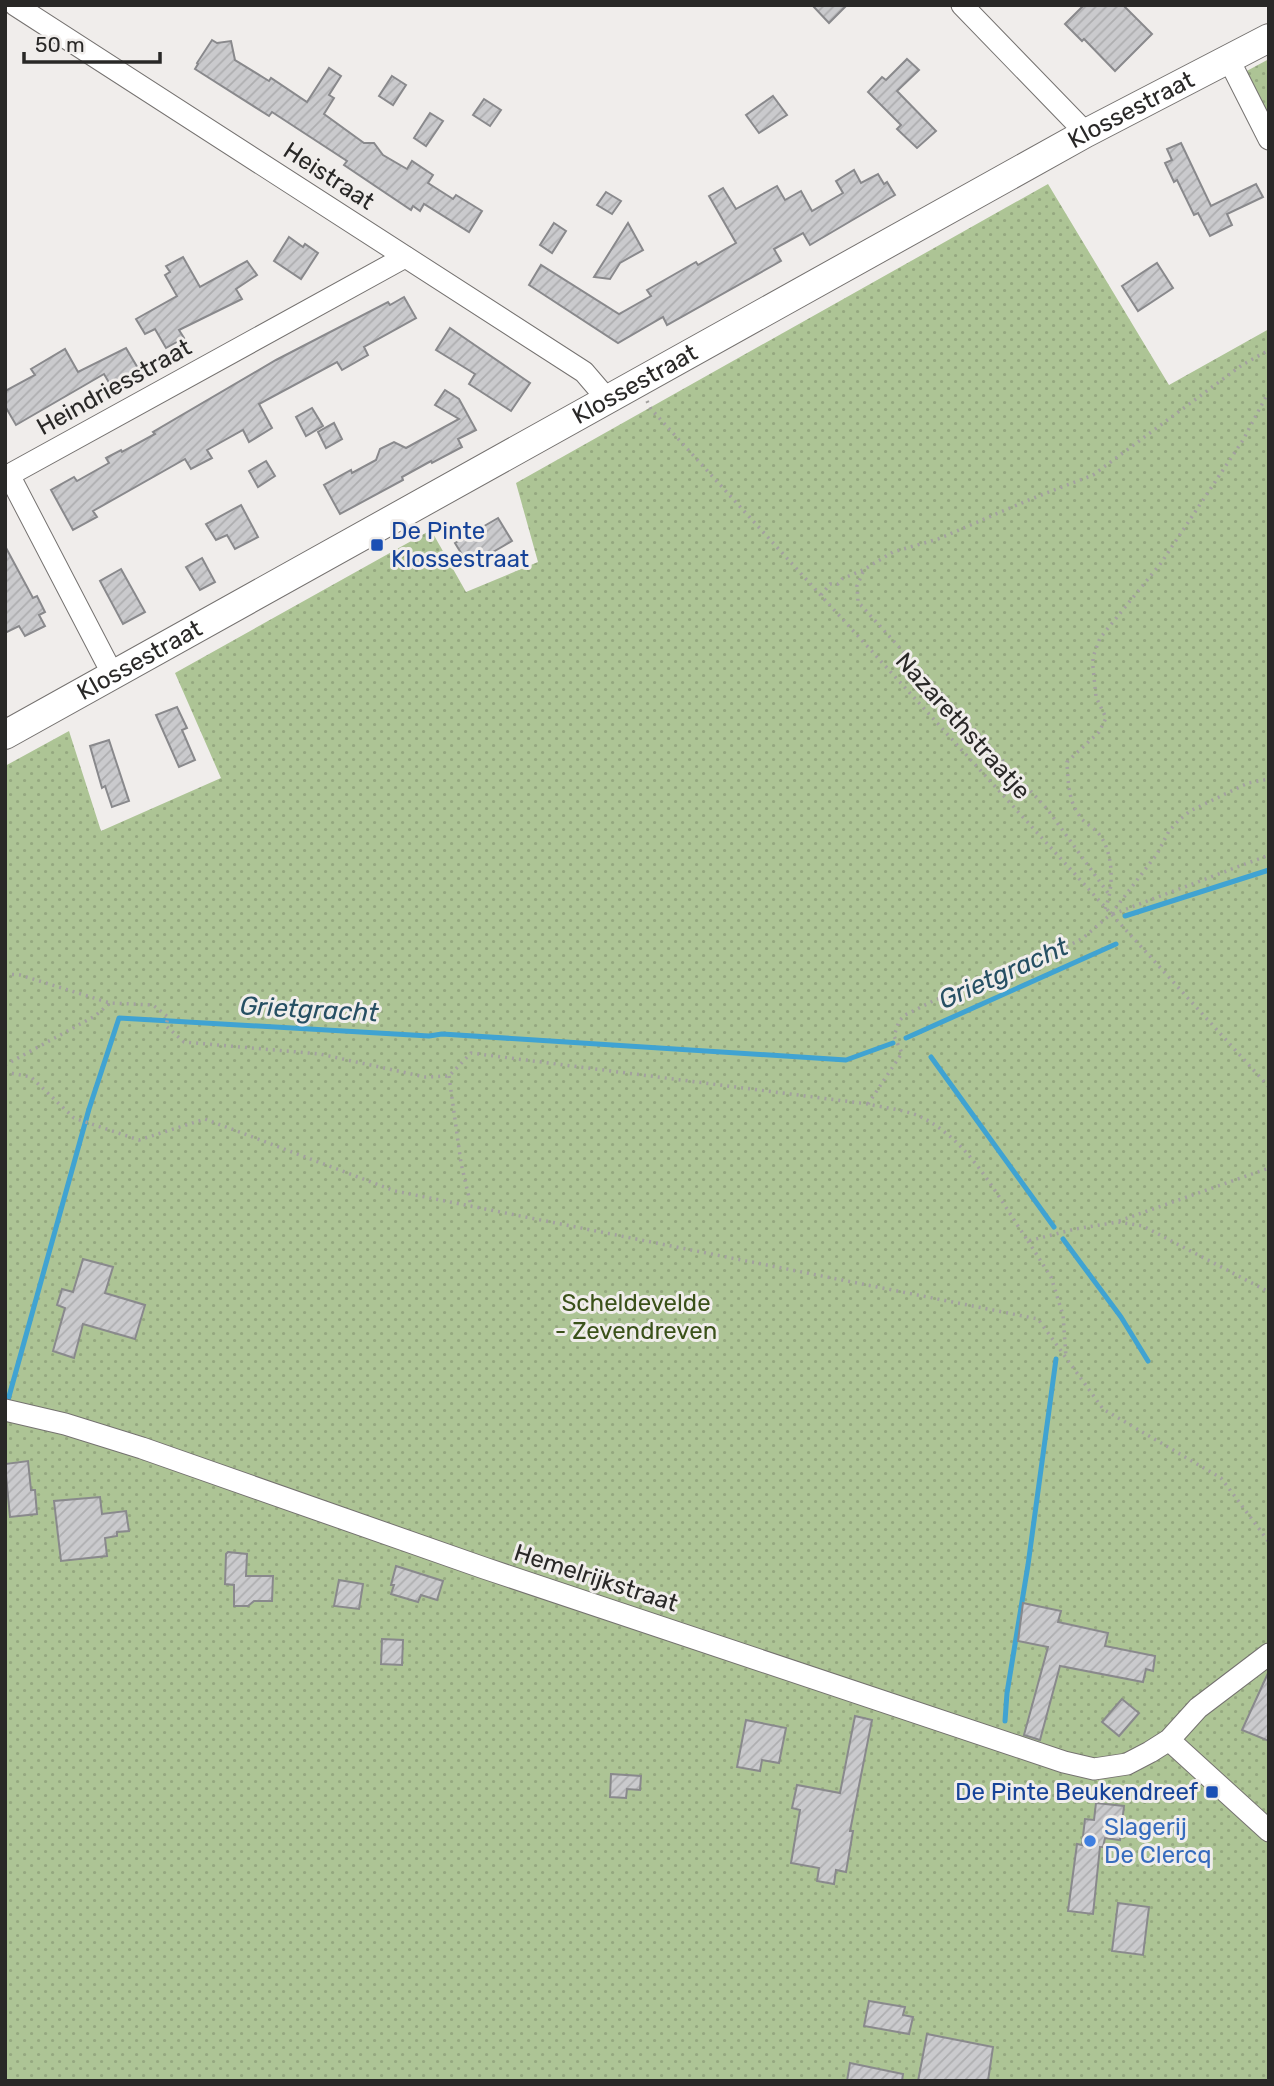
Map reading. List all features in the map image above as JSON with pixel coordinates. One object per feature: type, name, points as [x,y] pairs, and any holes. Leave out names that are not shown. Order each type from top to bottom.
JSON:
[{"type":"street","name":"Heistraat","points":[[15,5],[584,372],[608,400]]},
{"type":"street","points":[[962,5],[1086,133]]},
{"type":"street","name":"Klossestraat","points":[[5,735],[1086,133],[1269,38]]},
{"type":"street","points":[[1228,58],[1269,139]]},
{"type":"street","name":"Heindriesstraat","points":[[113,675],[9,475],[405,257]]},
{"type":"street","name":"Hemelrijkstraat","points":[[5,1410],[65,1424],[142,1448],[484,1568],[1064,1762],[1094,1769],[1127,1764],[1169,1740],[1198,1708],[1269,1654]]},
{"type":"street","points":[[1169,1740],[1269,1831]]},
{"type":"path","points":[[821,595],[831,584],[838,584],[842,579],[893,552],[938,539],[1093,475],[1242,365],[1269,350]]},
{"type":"path","name":"Nazarethstraatje","points":[[637,384],[651,409],[1269,1087]]},
{"type":"path","points":[[1105,909],[1110,895],[1110,858],[1100,834],[1079,816],[1069,791],[1067,762],[1099,732],[1106,718],[1096,697],[1093,657],[1100,638],[1161,563],[1243,440],[1269,391]]},
{"type":"path","points":[[863,570],[857,586],[858,602],[1048,810],[1110,895]]},
{"type":"path","points":[[868,1104],[902,1053],[894,1036],[896,1027],[905,1015],[933,1001],[1046,958],[1083,938],[1111,914],[1157,854],[1169,831],[1179,820],[1190,811],[1248,783],[1269,779]]},
{"type":"path","points":[[1111,914],[1269,855]]},
{"type":"path","points":[[5,974],[20,975],[110,1003],[153,1005],[168,1017],[166,1026],[184,1042],[320,1054],[425,1077],[449,1076],[471,1053],[868,1104],[924,1118],[958,1143],[980,1170],[1051,1277],[1063,1315],[1066,1359]]},
{"type":"path","points":[[5,1065],[94,1016],[110,1003]]},
{"type":"path","points":[[5,1072],[31,1077],[74,1118],[139,1140],[205,1119],[395,1191],[1038,1319],[1103,1409],[1222,1478],[1269,1542]]},
{"type":"path","points":[[449,1076],[461,1163],[471,1206]]},
{"type":"path","points":[[1028,1241],[1075,1228],[1118,1222],[1269,1168]]},
{"type":"path","points":[[1118,1222],[1143,1226],[1269,1292]]},
{"type":"green space","points":[[1269,59],[1269,128],[1243,73]]},
{"type":"green space","name":"Scheldevelde - Zevendreven","points":[[1048,184],[1169,385],[1269,329],[1269,2081],[5,2081],[5,766],[69,731],[101,831],[221,778],[175,673],[431,530],[466,592],[538,562],[516,483]]},
{"type":"building","points":[[812,5],[847,5],[829,23]]},
{"type":"building","points":[[1084,5],[1123,5],[1152,34],[1115,71],[1065,24]]},
{"type":"building","points":[[212,40],[217,43],[231,41],[235,60],[269,81],[271,78],[307,102],[329,68],[341,76],[329,95],[334,98],[324,114],[364,143],[374,143],[383,155],[407,169],[412,161],[433,175],[428,183],[453,199],[456,195],[482,211],[469,232],[424,204],[420,211],[413,206],[411,210],[344,165],[347,161],[272,112],[269,116],[195,69]]},
{"type":"building","points":[[907,59],[919,70],[897,91],[936,131],[917,148],[897,129],[901,125],[868,92],[882,77],[886,80]]},
{"type":"building","points":[[392,76],[406,85],[393,105],[379,96]]},
{"type":"building","points":[[773,96],[787,115],[759,133],[746,115]]},
{"type":"building","points":[[484,99],[501,110],[490,126],[473,115]]},
{"type":"building","points":[[430,113],[443,121],[426,146],[414,138]]},
{"type":"building","points":[[1181,143],[1211,206],[1256,184],[1263,197],[1227,214],[1232,225],[1210,236],[1198,213],[1194,215],[1177,180],[1174,182],[1165,163],[1172,160],[1167,149]]},
{"type":"building","points":[[854,170],[861,183],[878,174],[895,195],[810,245],[803,233],[774,249],[781,261],[667,325],[663,317],[618,343],[529,285],[541,265],[619,314],[651,296],[647,290],[736,243],[709,196],[723,188],[736,209],[777,186],[785,200],[801,191],[812,211],[843,193],[836,181]]},
{"type":"building","points":[[606,192],[621,201],[612,214],[597,205]]},
{"type":"building","points":[[554,223],[566,231],[552,253],[540,245]]},
{"type":"building","points":[[628,223],[643,250],[620,263],[610,279],[594,277]]},
{"type":"building","points":[[289,237],[318,253],[301,279],[274,261]]},
{"type":"building","points":[[183,257],[200,287],[247,261],[257,275],[236,289],[242,299],[179,330],[184,338],[166,348],[155,329],[145,334],[136,319],[177,296],[165,275],[170,272],[166,266]]},
{"type":"building","points":[[1157,263],[1173,288],[1138,311],[1122,286]]},
{"type":"building","points":[[404,297],[416,318],[364,347],[368,355],[342,370],[337,362],[259,404],[272,428],[249,442],[243,430],[207,450],[212,458],[191,469],[185,459],[93,511],[97,517],[73,530],[51,490],[74,477],[77,481],[109,463],[106,458],[155,434],[153,432],[276,360],[388,302],[390,305]]},
{"type":"building","points":[[450,328],[530,383],[511,411],[469,384],[475,374],[436,350]]},
{"type":"building","points":[[126,348],[139,370],[111,386],[104,374],[16,425],[5,406],[5,391],[35,375],[31,369],[65,349],[78,372]]},
{"type":"building","points":[[445,390],[459,399],[476,430],[458,439],[462,447],[432,463],[431,461],[402,477],[403,480],[340,514],[324,485],[376,460],[380,449],[394,442],[406,448],[459,419],[435,405]]},
{"type":"building","points":[[312,408],[323,426],[306,436],[296,417]]},
{"type":"building","points":[[334,423],[342,439],[326,448],[318,432]]},
{"type":"building","points":[[266,461],[275,476],[258,487],[249,471]]},
{"type":"building","points":[[241,505],[258,537],[235,549],[227,535],[216,540],[206,524]]},
{"type":"building","points":[[498,518],[512,541],[469,566],[455,543]]},
{"type":"building","points":[[5,546],[33,598],[37,596],[45,612],[39,615],[45,626],[25,636],[19,626],[5,633]]},
{"type":"building","points":[[202,558],[215,582],[200,590],[186,567]]},
{"type":"building","points":[[121,569],[145,612],[123,624],[100,581]]},
{"type":"building","points":[[177,707],[187,728],[182,730],[195,760],[179,767],[156,715]]},
{"type":"building","points":[[109,740],[129,801],[112,807],[105,786],[102,788],[90,746]]},
{"type":"building","points":[[83,1259],[113,1267],[105,1293],[145,1305],[135,1339],[83,1324],[74,1358],[53,1351],[65,1308],[57,1305],[62,1289],[73,1292]]},
{"type":"building","points":[[28,1461],[37,1514],[10,1517],[5,1464]]},
{"type":"building","points":[[100,1497],[102,1514],[126,1511],[129,1531],[117,1532],[117,1536],[105,1538],[107,1556],[61,1561],[54,1501]]},
{"type":"building","points":[[228,1552],[247,1554],[246,1576],[273,1576],[272,1601],[254,1601],[248,1606],[234,1606],[234,1585],[225,1584]]},
{"type":"building","points":[[396,1566],[443,1581],[437,1600],[421,1595],[418,1602],[391,1594]]},
{"type":"building","points":[[339,1580],[363,1584],[359,1609],[334,1606]]},
{"type":"building","points":[[1023,1603],[1061,1611],[1058,1622],[1108,1633],[1105,1646],[1155,1656],[1153,1671],[1146,1669],[1143,1682],[1060,1666],[1040,1740],[1024,1735],[1048,1647],[1018,1641]]},
{"type":"building","points":[[382,1639],[403,1640],[402,1665],[381,1664]]},
{"type":"building","points":[[1269,1671],[1269,1741],[1242,1730]]},
{"type":"building","points":[[1122,1699],[1139,1713],[1119,1736],[1102,1722]]},
{"type":"building","points":[[855,1716],[872,1720],[850,1831],[853,1831],[846,1872],[836,1870],[834,1884],[817,1881],[819,1868],[791,1863],[800,1810],[792,1808],[797,1785],[840,1793]]},
{"type":"building","points":[[746,1720],[786,1728],[779,1763],[762,1760],[760,1771],[737,1767]]},
{"type":"building","points":[[611,1774],[641,1776],[640,1790],[627,1789],[626,1798],[610,1797]]},
{"type":"building","points":[[1096,1803],[1124,1806],[1120,1840],[1105,1838],[1103,1847],[1100,1847],[1093,1914],[1068,1911],[1077,1844],[1082,1845],[1085,1819],[1094,1820]]},
{"type":"building","points":[[1118,1903],[1149,1907],[1143,1955],[1112,1951]]},
{"type":"building","points":[[869,2001],[905,2007],[903,2015],[913,2017],[909,2034],[864,2026]]},
{"type":"building","points":[[927,2034],[993,2047],[988,2081],[918,2081]]},
{"type":"building","points":[[850,2063],[903,2074],[902,2081],[847,2081]]},
{"type":"waterway","name":"Grietgracht","points":[[1125,916],[1269,870]]},
{"type":"waterway","name":"Grietgracht","points":[[906,1038],[1116,944]]},
{"type":"waterway","name":"Grietgracht","points":[[5,1399],[8,1400],[89,1109],[119,1018],[429,1036],[442,1034],[846,1060],[893,1043]]},
{"type":"waterway","points":[[931,1057],[1054,1227]]},
{"type":"waterway","points":[[1063,1239],[1121,1317],[1148,1361]]},
{"type":"waterway","points":[[1005,1721],[1056,1359]]},
{"type":"place","name":"De Pinte Klossestraat","points":[[377,545]]},
{"type":"place","name":"De Pinte Beukendreef","points":[[1212,1792]]},
{"type":"place","name":"Slagerij De Clercq","points":[[1090,1841]]}]
